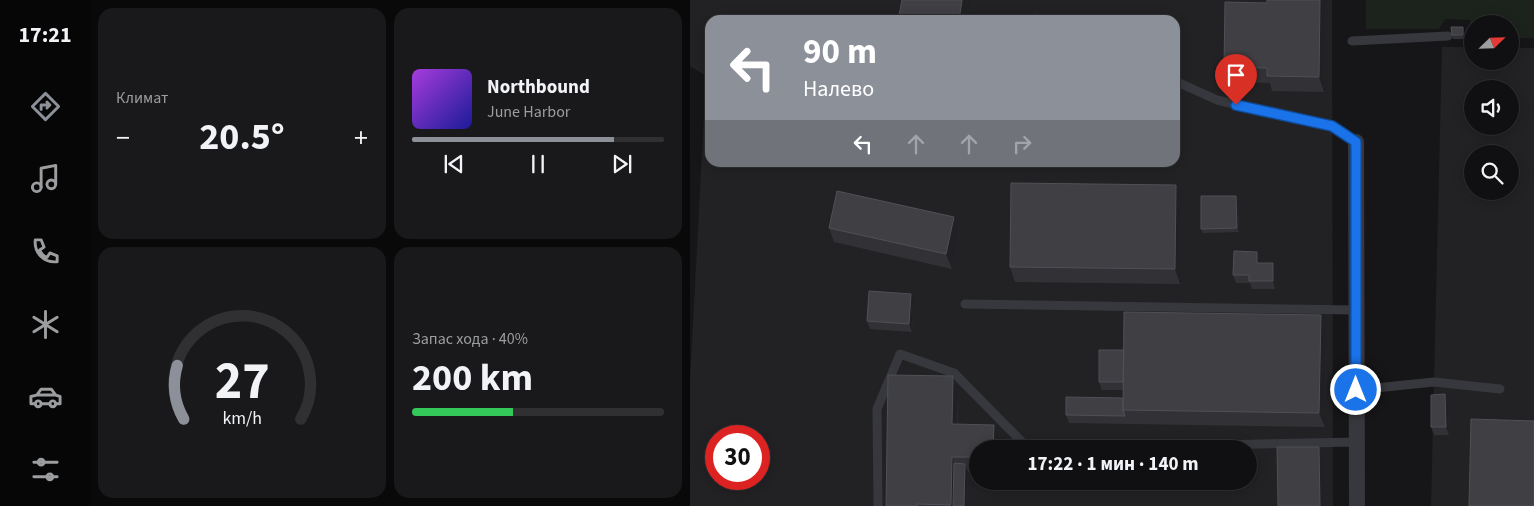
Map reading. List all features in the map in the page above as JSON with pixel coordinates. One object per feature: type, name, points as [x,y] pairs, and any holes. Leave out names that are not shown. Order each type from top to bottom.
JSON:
[{"type":"street","points":[[1356,142],[1356,506]]},
{"type":"lane","points":[[1352,41],[1448,36]]},
{"type":"lane","points":[[1180,83],[1217,100],[1332,126],[1356,142]]},
{"type":"lane","points":[[965,304],[1356,310]]},
{"type":"lane","points":[[878,506],[876,408],[900,354],[954,374],[1029,449],[1356,442]]},
{"type":"lane","points":[[1356,390],[1434,382],[1500,389]]},
{"type":"shaded area","points":[[690,0],[1332,0],[1333,506],[690,506],[690,381],[705,95],[705,167],[1180,167],[1180,15],[705,15],[705,75],[690,66]]},
{"type":"shaded area","points":[[1366,0],[1534,0],[1534,38],[1519,38],[1519,15],[1464,15],[1464,20],[1445,19],[1439,29],[1366,29]]},
{"type":"shaded area","points":[[1442,47],[1464,47],[1464,70],[1519,70],[1519,48],[1534,48],[1534,506],[1431,506]]},
{"type":"building","points":[[902,0],[962,0],[960,15],[899,15]]},
{"type":"building","points":[[1267,0],[1320,0],[1319,77],[1267,76],[1267,68],[1224,67],[1225,2],[1267,3]]},
{"type":"building","points":[[1451,27],[1463,27],[1463,35],[1452,35]]},
{"type":"building","points":[[1011,183],[1176,185],[1175,269],[1010,267]]},
{"type":"building","points":[[837,191],[954,217],[946,254],[829,228]]},
{"type":"building","points":[[1201,196],[1236,196],[1237,228],[1201,229]]},
{"type":"building","points":[[1234,251],[1257,252],[1257,263],[1273,263],[1273,281],[1249,281],[1249,275],[1233,275]]},
{"type":"building","points":[[869,291],[911,294],[909,324],[867,321]]},
{"type":"building","points":[[1124,312],[1321,315],[1319,413],[1123,410]]},
{"type":"building","points":[[1099,350],[1124,350],[1123,382],[1099,382]]},
{"type":"building","points":[[888,375],[953,376],[952,424],[994,425],[993,440],[969,440],[969,457],[952,457],[951,505],[917,504],[917,506],[886,506]]},
{"type":"building","points":[[1445,394],[1446,427],[1431,427],[1431,395]]},
{"type":"building","points":[[1066,397],[1123,398],[1125,416],[1066,415]]},
{"type":"building","points":[[1471,419],[1534,421],[1534,506],[1469,506]]},
{"type":"building","points":[[1277,447],[1319,447],[1320,506],[1278,506]]},
{"type":"building","points":[[954,463],[965,464],[964,506],[953,506]]},
{"type":"route","points":[[1236,105],[1332,126],[1356,142],[1356,390]]}]
